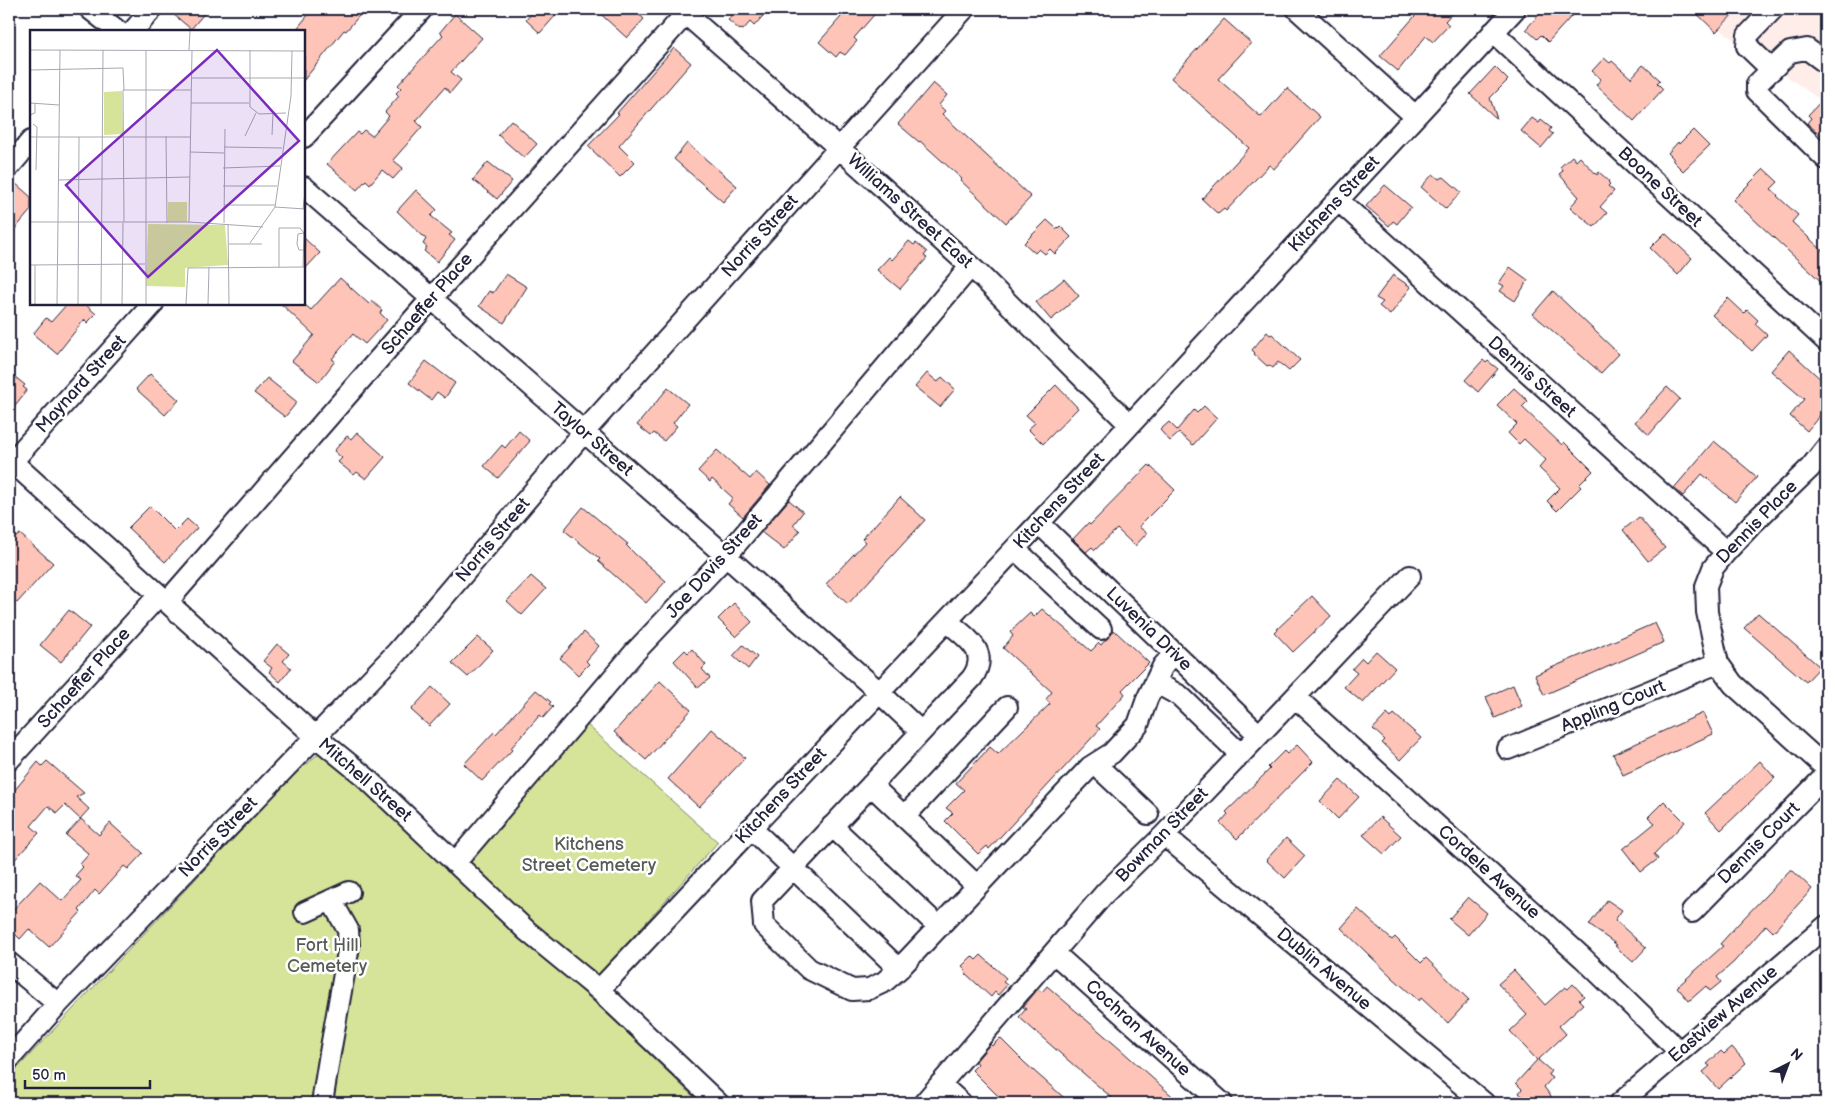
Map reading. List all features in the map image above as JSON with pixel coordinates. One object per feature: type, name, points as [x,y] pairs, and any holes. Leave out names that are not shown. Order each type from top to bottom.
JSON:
[{"type":"street","points":[[90,9],[117,30]]},
{"type":"street","points":[[134,30],[152,9]]},
{"type":"street","points":[[305,135],[422,9]]},
{"type":"street","name":"Norris Street","points":[[9,1059],[58,1004],[397,652],[584,432],[964,9]]},
{"type":"street","points":[[1297,9],[1415,116]]},
{"type":"street","name":"Kitchens Street","points":[[598,990],[1015,549],[1515,9]]},
{"type":"street","points":[[1772,70],[1748,46],[1748,35],[1773,9]]},
{"type":"street","name":"Williams Street East","points":[[685,11],[970,267],[1130,424]]},
{"type":"street","name":"Schaeffer Place","points":[[9,760],[163,599],[685,11]]},
{"type":"street","name":"Boone Street","points":[[1493,32],[1826,341]]},
{"type":"street","points":[[1826,64],[1806,49],[1790,52],[1757,84],[1756,91],[1826,159]]},
{"type":"street","points":[[9,167],[30,142]]},
{"type":"street","name":"Taylor Street","points":[[305,188],[726,556],[879,692],[921,732]]},
{"type":"street","name":"Dennis Street","points":[[1339,201],[1726,552]]},
{"type":"street","name":"Joe Davis Street","points":[[455,863],[634,653],[726,556],[970,267]]},
{"type":"street","name":"Maynard Street","points":[[10,462],[152,305]]},
{"type":"street","name":"Dennis Place","points":[[1826,448],[1810,468],[1726,552],[1713,568],[1706,586],[1707,612],[1718,663],[1733,684],[1826,768]]},
{"type":"street","name":"Mitchell Street","points":[[10,462],[315,736],[364,776],[527,931],[598,990],[718,1103]]},
{"type":"street","name":"Luvenia Drive","points":[[1039,523],[1258,735]]},
{"type":"street","points":[[1015,549],[1101,629]]},
{"type":"street","name":"Bowman Street","points":[[924,1103],[1105,893],[1164,835],[1410,576]]},
{"type":"street","points":[[947,620],[977,649],[980,660],[978,670],[762,901],[764,925],[810,969],[852,990],[868,990],[884,982],[899,970],[1090,767],[1112,753],[1138,725],[1147,698],[1163,666],[1174,654]]},
{"type":"street","name":"Appling Court","points":[[1508,749],[1718,663]]},
{"type":"street","points":[[1155,682],[1180,696],[1240,754]]},
{"type":"street","name":"Cordele Avenue","points":[[1295,697],[1583,958],[1680,1051]]},
{"type":"street","points":[[904,817],[1008,707]]},
{"type":"street","points":[[1095,764],[1148,814]]},
{"type":"street","name":"Dennis Court","points":[[1692,912],[1826,775]]},
{"type":"street","points":[[871,786],[977,886]]},
{"type":"street","points":[[832,826],[939,927]]},
{"type":"street","points":[[751,828],[899,970]]},
{"type":"street","name":"Dublin Avenue","points":[[1164,835],[1484,1103]]},
{"type":"street","points":[[305,912],[340,896],[348,930],[349,946],[322,1103]]},
{"type":"street","name":"Eastview Avenue","points":[[1620,1103],[1826,926]]},
{"type":"street","name":"Cochran Avenue","points":[[1054,953],[1222,1103]]},
{"type":"street","points":[[9,963],[58,1004]]},
{"type":"street","points":[[940,1084],[961,1103]]},
{"type":"shaded area","points":[[1691,9],[1826,9],[1826,104]]},
{"type":"green space","name":"Kitchens Street Cemetery","points":[[585,723],[718,842],[596,978],[557,949],[469,862]]},
{"type":"green space","name":"Fort Hill Cemetery","points":[[319,753],[360,784],[700,1103],[9,1103],[9,1077],[301,767]]},
{"type":"building","points":[[167,9],[208,9],[191,29]]},
{"type":"building","points":[[313,9],[365,9],[346,31],[344,30],[305,79],[305,30],[296,30]]},
{"type":"building","points":[[535,9],[549,9],[556,15],[540,33],[526,20]]},
{"type":"building","points":[[595,9],[633,9],[644,19],[627,38]]},
{"type":"building","points":[[735,9],[769,9],[754,26],[750,22],[743,30],[740,30],[728,20]]},
{"type":"building","points":[[848,9],[879,9],[854,38],[857,41],[845,55],[840,52],[836,57],[819,42]]},
{"type":"building","points":[[1421,9],[1456,9],[1445,21],[1449,25],[1433,42],[1426,36],[1398,71],[1380,56]]},
{"type":"building","points":[[1544,9],[1578,9],[1548,42],[1541,35],[1537,39],[1526,29]]},
{"type":"building","points":[[1692,9],[1738,9],[1716,32]]},
{"type":"building","points":[[455,14],[482,38],[451,72],[461,80],[450,93],[445,87],[416,121],[422,127],[393,160],[403,168],[393,179],[382,170],[370,184],[366,180],[357,190],[327,164],[357,132],[360,134],[364,130],[372,136],[389,116],[385,112],[399,96],[396,93],[401,88],[398,85],[443,35],[440,32]]},
{"type":"building","points":[[1224,19],[1251,43],[1218,79],[1261,117],[1287,88],[1320,117],[1274,169],[1269,165],[1226,211],[1224,209],[1218,214],[1202,199],[1249,148],[1171,78]]},
{"type":"building","points":[[674,48],[691,63],[619,146],[635,162],[620,177],[588,146],[619,114],[617,113]]},
{"type":"building","points":[[1604,58],[1610,63],[1612,61],[1631,78],[1643,65],[1660,80],[1657,83],[1663,89],[1634,121],[1596,85],[1601,79],[1592,71]]},
{"type":"building","points":[[1495,67],[1508,80],[1490,98],[1497,119],[1470,94]]},
{"type":"building","points":[[933,83],[947,95],[939,105],[945,111],[942,114],[1031,197],[1006,223],[960,180],[962,179],[898,124]]},
{"type":"building","points":[[1826,96],[1826,140],[1807,123],[1811,118],[1808,115]]},
{"type":"building","points":[[1532,118],[1539,123],[1541,120],[1551,128],[1549,131],[1553,134],[1541,148],[1521,131]]},
{"type":"building","points":[[511,120],[537,144],[524,158],[498,135]]},
{"type":"building","points":[[1693,130],[1709,146],[1683,171],[1668,153]]},
{"type":"building","points":[[687,143],[737,186],[723,202],[674,159]]},
{"type":"building","points":[[1572,156],[1576,161],[1580,157],[1597,175],[1599,172],[1609,181],[1610,184],[1608,186],[1614,191],[1600,207],[1607,213],[1594,227],[1570,207],[1579,197],[1559,174],[1563,171],[1560,167]]},
{"type":"building","points":[[488,162],[512,181],[497,199],[473,180]]},
{"type":"building","points":[[1764,169],[1778,182],[1771,189],[1798,215],[1792,222],[1826,254],[1826,286],[1733,200]]},
{"type":"building","points":[[1433,174],[1439,179],[1444,177],[1461,192],[1446,209],[1421,187]]},
{"type":"building","points":[[15,183],[30,196],[30,211],[9,236],[9,191]]},
{"type":"building","points":[[1385,185],[1411,207],[1397,224],[1393,221],[1389,226],[1366,206]]},
{"type":"building","points":[[416,190],[437,210],[431,216],[452,233],[449,235],[455,240],[437,262],[424,251],[427,247],[423,244],[426,239],[397,211]]},
{"type":"building","points":[[1047,220],[1057,229],[1060,226],[1071,237],[1055,254],[1050,249],[1045,254],[1039,249],[1035,253],[1024,243]]},
{"type":"building","points":[[1665,233],[1692,258],[1678,275],[1650,248]]},
{"type":"building","points":[[305,239],[320,253],[305,269]]},
{"type":"building","points":[[909,241],[914,245],[916,243],[927,252],[924,256],[927,258],[900,289],[877,270],[889,257],[892,260]]},
{"type":"building","points":[[1510,267],[1528,280],[1515,301],[1500,291],[1504,286],[1499,283]]},
{"type":"building","points":[[506,274],[527,287],[504,323],[479,306],[489,291],[493,293]]},
{"type":"building","points":[[1393,275],[1411,287],[1390,315],[1379,306],[1383,302],[1376,298]]},
{"type":"building","points":[[340,278],[369,304],[372,301],[382,310],[380,313],[387,320],[365,344],[353,334],[332,359],[335,361],[319,382],[292,361],[314,335],[282,305],[305,305],[311,310]]},
{"type":"building","points":[[1064,279],[1079,296],[1051,320],[1036,302]]},
{"type":"building","points":[[1553,291],[1619,354],[1601,373],[1533,314]]},
{"type":"building","points":[[1728,298],[1744,313],[1747,310],[1758,320],[1755,324],[1767,335],[1752,351],[1712,315]]},
{"type":"building","points":[[66,305],[86,305],[96,314],[87,323],[84,320],[57,354],[33,334],[46,318],[51,322]]},
{"type":"building","points":[[1267,332],[1270,335],[1272,334],[1300,360],[1289,371],[1278,362],[1273,368],[1269,365],[1267,366],[1254,354],[1252,350]]},
{"type":"building","points":[[1789,350],[1826,384],[1826,408],[1807,431],[1790,416],[1804,399],[1771,371]]},
{"type":"building","points":[[1483,360],[1486,363],[1488,361],[1498,369],[1478,392],[1465,380]]},
{"type":"building","points":[[426,361],[455,383],[445,398],[437,392],[431,400],[409,383]]},
{"type":"building","points":[[9,372],[25,385],[23,387],[27,390],[9,413]]},
{"type":"building","points":[[927,373],[938,382],[942,377],[955,389],[940,407],[915,387]]},
{"type":"building","points":[[150,374],[179,400],[165,415],[136,389]]},
{"type":"building","points":[[267,378],[297,402],[285,417],[254,393]]},
{"type":"building","points":[[1056,385],[1078,408],[1043,444],[1028,429],[1035,423],[1026,415]]},
{"type":"building","points":[[1667,387],[1680,399],[1649,435],[1635,422]]},
{"type":"building","points":[[668,388],[688,404],[673,423],[677,426],[664,441],[654,433],[651,436],[637,425]]},
{"type":"building","points":[[1514,388],[1528,401],[1522,407],[1562,445],[1564,442],[1593,471],[1579,485],[1581,487],[1557,511],[1547,501],[1560,488],[1539,468],[1546,460],[1524,439],[1519,444],[1508,433],[1517,424],[1497,405]]},
{"type":"building","points":[[1204,406],[1217,418],[1193,445],[1179,433],[1170,441],[1160,430],[1169,422],[1177,430],[1194,410],[1197,413]]},
{"type":"building","points":[[519,431],[530,441],[498,478],[484,466],[502,445],[505,448]]},
{"type":"building","points":[[357,432],[385,457],[366,479],[357,472],[354,475],[338,462],[342,458],[334,451],[347,436],[351,439]]},
{"type":"building","points":[[1714,441],[1757,477],[1735,502],[1702,474],[1683,496],[1674,488]]},
{"type":"building","points":[[717,450],[750,479],[756,472],[770,485],[743,517],[728,504],[733,498],[712,479],[710,482],[698,471]]},
{"type":"building","points":[[1149,465],[1175,490],[1139,527],[1147,533],[1135,546],[1117,529],[1095,550],[1092,547],[1086,552],[1073,539],[1088,523],[1090,525]]},
{"type":"building","points":[[900,497],[925,520],[848,604],[826,584],[865,542],[862,539]]},
{"type":"building","points":[[789,500],[803,512],[793,525],[800,531],[784,550],[761,532]]},
{"type":"building","points":[[150,506],[175,531],[187,519],[197,528],[165,562],[128,528]]},
{"type":"building","points":[[583,507],[628,544],[626,545],[636,555],[666,581],[646,603],[598,561],[600,559],[564,530]]},
{"type":"building","points":[[1639,517],[1665,548],[1648,561],[1623,530]]},
{"type":"building","points":[[9,530],[16,537],[20,534],[53,563],[17,603],[9,596]]},
{"type":"building","points":[[531,576],[546,589],[522,615],[507,601]]},
{"type":"building","points":[[1312,596],[1331,616],[1293,652],[1274,632]]},
{"type":"building","points":[[734,603],[752,622],[736,637],[718,619]]},
{"type":"building","points":[[1042,609],[1091,651],[1099,643],[1101,645],[1114,630],[1149,663],[1122,690],[1125,694],[1096,726],[1100,729],[989,849],[987,846],[978,854],[945,821],[953,813],[946,808],[964,790],[956,783],[990,747],[998,754],[1050,704],[1046,699],[1052,692],[1003,648],[1013,636],[1010,632],[1030,613],[1034,617]]},
{"type":"building","points":[[69,610],[90,627],[61,662],[40,645]]},
{"type":"building","points":[[1758,613],[1820,667],[1806,682],[1744,628]]},
{"type":"building","points":[[1655,623],[1664,642],[1544,695],[1535,675]]},
{"type":"building","points":[[584,632],[599,646],[586,661],[589,664],[578,675],[560,658]]},
{"type":"building","points":[[478,637],[493,650],[468,677],[452,663]]},
{"type":"building","points":[[277,644],[289,654],[283,661],[291,668],[280,682],[269,672],[272,668],[263,661]]},
{"type":"building","points":[[743,645],[757,657],[748,669],[733,656]]},
{"type":"building","points":[[692,649],[706,665],[702,669],[710,678],[698,688],[674,661],[685,650],[688,653]]},
{"type":"building","points":[[1376,651],[1395,668],[1363,703],[1344,687],[1357,673],[1352,669],[1362,658],[1366,662]]},
{"type":"building","points":[[660,681],[691,710],[646,760],[614,732]]},
{"type":"building","points":[[1513,685],[1522,706],[1495,718],[1486,697]]},
{"type":"building","points":[[432,687],[450,704],[429,726],[411,710]]},
{"type":"building","points":[[536,690],[551,702],[549,704],[553,707],[543,718],[540,715],[511,748],[513,749],[482,781],[464,764],[494,732],[496,734]]},
{"type":"building","points":[[1703,713],[1713,734],[1623,775],[1613,754]]},
{"type":"building","points":[[1387,714],[1391,718],[1394,714],[1421,738],[1400,760],[1382,743],[1385,740],[1373,729]]},
{"type":"building","points":[[712,729],[745,758],[699,807],[668,779]]},
{"type":"building","points":[[1297,745],[1313,762],[1237,839],[1220,823],[1228,814],[1226,812],[1270,769],[1268,767],[1284,751],[1287,754]]},
{"type":"building","points":[[47,761],[84,793],[76,797],[89,809],[80,819],[65,805],[57,813],[48,806],[31,826],[39,833],[9,866],[9,797],[38,762],[42,766]]},
{"type":"building","points":[[1760,761],[1775,778],[1721,830],[1705,813]]},
{"type":"building","points":[[1340,780],[1359,797],[1338,819],[1320,801]]},
{"type":"building","points":[[1664,801],[1685,822],[1654,854],[1658,859],[1641,872],[1623,849],[1655,823],[1648,817]]},
{"type":"building","points":[[1380,817],[1401,836],[1384,854],[1363,835]]},
{"type":"building","points":[[81,819],[99,835],[110,823],[143,853],[128,869],[124,866],[99,894],[95,890],[79,910],[81,912],[49,947],[29,929],[20,939],[9,928],[9,914],[40,881],[62,901],[81,880],[75,876],[83,867],[80,864],[89,854],[66,835]]},
{"type":"building","points":[[1286,838],[1305,856],[1285,878],[1266,860]]},
{"type":"building","points":[[1791,869],[1812,889],[1773,932],[1766,925],[1734,962],[1717,977],[1721,982],[1710,991],[1706,986],[1689,1001],[1677,987],[1723,946],[1720,944]]},
{"type":"building","points":[[1468,897],[1487,913],[1468,935],[1449,919]]},
{"type":"building","points":[[1607,900],[1622,910],[1615,920],[1646,948],[1633,962],[1615,946],[1617,945],[1589,925]]},
{"type":"building","points":[[1358,909],[1392,940],[1395,937],[1421,963],[1426,958],[1469,1000],[1448,1023],[1421,998],[1419,1001],[1393,978],[1341,928]]},
{"type":"building","points":[[981,955],[1006,978],[1003,982],[1007,985],[998,995],[995,992],[991,997],[964,972],[966,970],[962,966],[972,956],[976,960]]},
{"type":"building","points":[[1514,970],[1545,1005],[1565,987],[1568,989],[1573,984],[1584,996],[1579,1000],[1583,1004],[1559,1026],[1566,1034],[1538,1060],[1551,1071],[1548,1075],[1552,1078],[1544,1087],[1556,1103],[1530,1103],[1519,1093],[1522,1089],[1516,1083],[1537,1060],[1510,1031],[1527,1015],[1498,984]]},
{"type":"building","points":[[1047,986],[1180,1103],[1118,1103],[1062,1055],[1019,1017],[1026,1009],[1023,1007],[1038,989],[1042,992]]},
{"type":"building","points":[[1000,1038],[1070,1103],[1006,1103],[995,1093],[972,1070],[978,1064],[976,1061],[990,1044],[992,1046]]},
{"type":"building","points":[[1732,1047],[1746,1063],[1718,1089],[1703,1072],[1710,1066],[1707,1064],[1721,1051],[1724,1054]]}]
